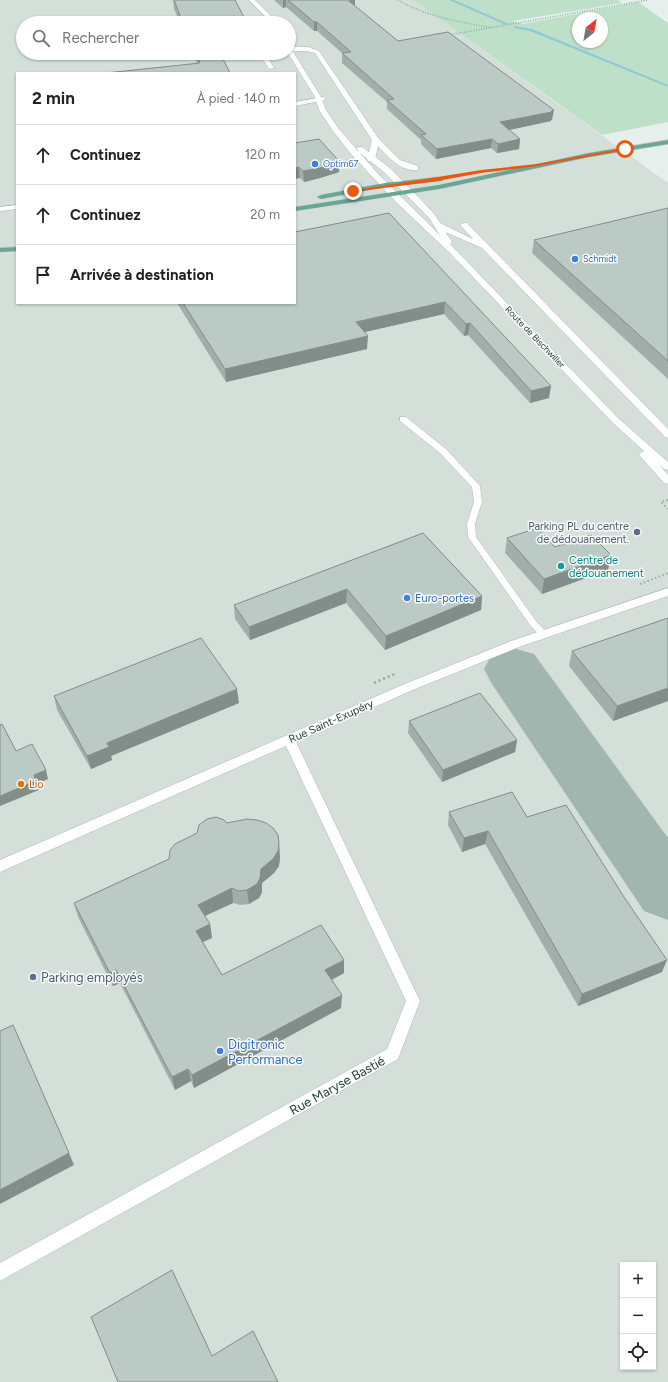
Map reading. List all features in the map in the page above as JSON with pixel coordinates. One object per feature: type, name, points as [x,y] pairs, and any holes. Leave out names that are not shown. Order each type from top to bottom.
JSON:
[{"type":"main road","points":[[296,209],[408,192],[495,176],[589,155],[668,142]]},
{"type":"main road","points":[[296,202],[385,186],[559,162]]},
{"type":"main road","points":[[0,250],[16,249]]},
{"type":"street","points":[[253,1],[264,16]]},
{"type":"street","points":[[253,1],[268,16]]},
{"type":"street","points":[[296,50],[308,49],[316,52],[376,140],[398,162],[415,168]]},
{"type":"street","name":"Route de Bischwiller","points":[[295,60],[347,144],[392,194],[435,237],[454,252],[616,421],[668,481]]},
{"type":"street","name":"Route de Bischwiller","points":[[320,99],[352,141],[371,159],[387,170],[432,217],[454,252]]},
{"type":"street","points":[[371,159],[376,140]]},
{"type":"street","points":[[437,225],[486,248]]},
{"type":"street","points":[[464,225],[668,435]]},
{"type":"street","name":"Route de Bischwiller","points":[[616,421],[668,467]]},
{"type":"street","name":"Rue Saint-Exupéry","points":[[0,866],[410,686],[543,634],[668,592]]},
{"type":"street","name":"Rue Maryse Bastié","points":[[0,1272],[394,1054],[413,1002],[289,740]]},
{"type":"lane","points":[[267,60],[271,68]]},
{"type":"lane","points":[[296,104],[320,99]]},
{"type":"lane","points":[[0,209],[16,207]]},
{"type":"lane","points":[[403,419],[443,451],[476,486],[478,502],[471,524],[472,537],[533,623],[543,634]]},
{"type":"path","points":[[398,0],[404,4],[431,14],[496,28]]},
{"type":"path","points":[[450,35],[648,0]]},
{"type":"path","points":[[668,500],[661,502],[668,510]]},
{"type":"shaded area","points":[[0,0],[413,0],[668,183],[668,1382],[0,1382]]},
{"type":"green space","points":[[413,0],[618,0],[622,3],[513,21],[523,24],[572,15],[572,48],[608,48],[608,12],[586,12],[638,2],[668,23],[668,122],[602,135]]},
{"type":"building","points":[[174,0],[235,0],[243,16],[180,16]]},
{"type":"building","points":[[288,0],[355,0],[349,1],[398,41],[448,32],[554,110],[551,111],[552,112],[500,122],[520,139],[498,144],[492,139],[437,149],[421,135],[426,134],[387,100],[394,99],[342,53],[351,52],[317,22],[314,22]]},
{"type":"building","points":[[199,60],[224,60],[230,72],[115,72],[200,63]]},
{"type":"building","points":[[319,139],[339,161],[320,168],[303,171],[299,167],[296,168],[296,143]]},
{"type":"building","points":[[668,208],[668,361],[534,240]]},
{"type":"building","points":[[389,213],[551,386],[531,391],[470,323],[466,324],[445,302],[356,322],[368,336],[225,369],[184,304],[296,304],[296,232]]},
{"type":"building","points":[[537,528],[555,547],[591,535],[611,555],[544,579],[507,538]]},
{"type":"building","points":[[423,533],[482,596],[386,636],[347,589],[249,627],[234,605]]},
{"type":"building","points":[[668,618],[668,688],[617,706],[572,651]]},
{"type":"building","points":[[201,638],[237,689],[107,743],[109,747],[87,756],[54,696]]},
{"type":"building","points":[[480,693],[517,740],[443,770],[409,721]]},
{"type":"building","points":[[2,724],[16,751],[32,744],[46,770],[34,775],[36,781],[0,796],[0,725]]},
{"type":"building","points":[[512,792],[527,817],[566,805],[624,897],[667,960],[582,994],[488,831],[464,838],[449,812]]},
{"type":"building","points":[[216,817],[227,823],[247,819],[266,823],[273,828],[278,835],[279,843],[278,851],[273,859],[261,869],[260,878],[257,884],[247,890],[238,891],[232,888],[198,905],[210,924],[196,931],[222,975],[321,925],[344,960],[325,970],[342,995],[192,1075],[188,1069],[172,1077],[116,970],[110,973],[74,903],[169,859],[170,850],[175,844],[197,833],[199,825],[207,819]]},
{"type":"building","points":[[13,1025],[69,1153],[0,1190],[0,1031]]},
{"type":"building","points":[[172,1270],[212,1356],[253,1331],[278,1382],[118,1382],[91,1317]]},
{"type":"waterway","points":[[451,0],[507,24]]},
{"type":"waterway","points":[[515,27],[531,30],[668,86]]},
{"type":"taxiway","points":[[513,669],[668,891]]},
{"type":"place","name":"Optim67","points":[[315,164]]},
{"type":"place","name":"Schmidt","points":[[575,259]]},
{"type":"place","name":"Parking PL du centre de dédouanement.","points":[[637,532]]},
{"type":"place","name":"Centre de dédouanement","points":[[561,566]]},
{"type":"place","name":"Euro-portes","points":[[407,598]]},
{"type":"place","name":"Lio","points":[[21,784]]},
{"type":"place","name":"Parking employés","points":[[33,977]]},
{"type":"place","name":"Digitronic Performance","points":[[220,1051]]},
{"type":"route","points":[[353,191],[481,171],[559,162],[625,149]]}]
